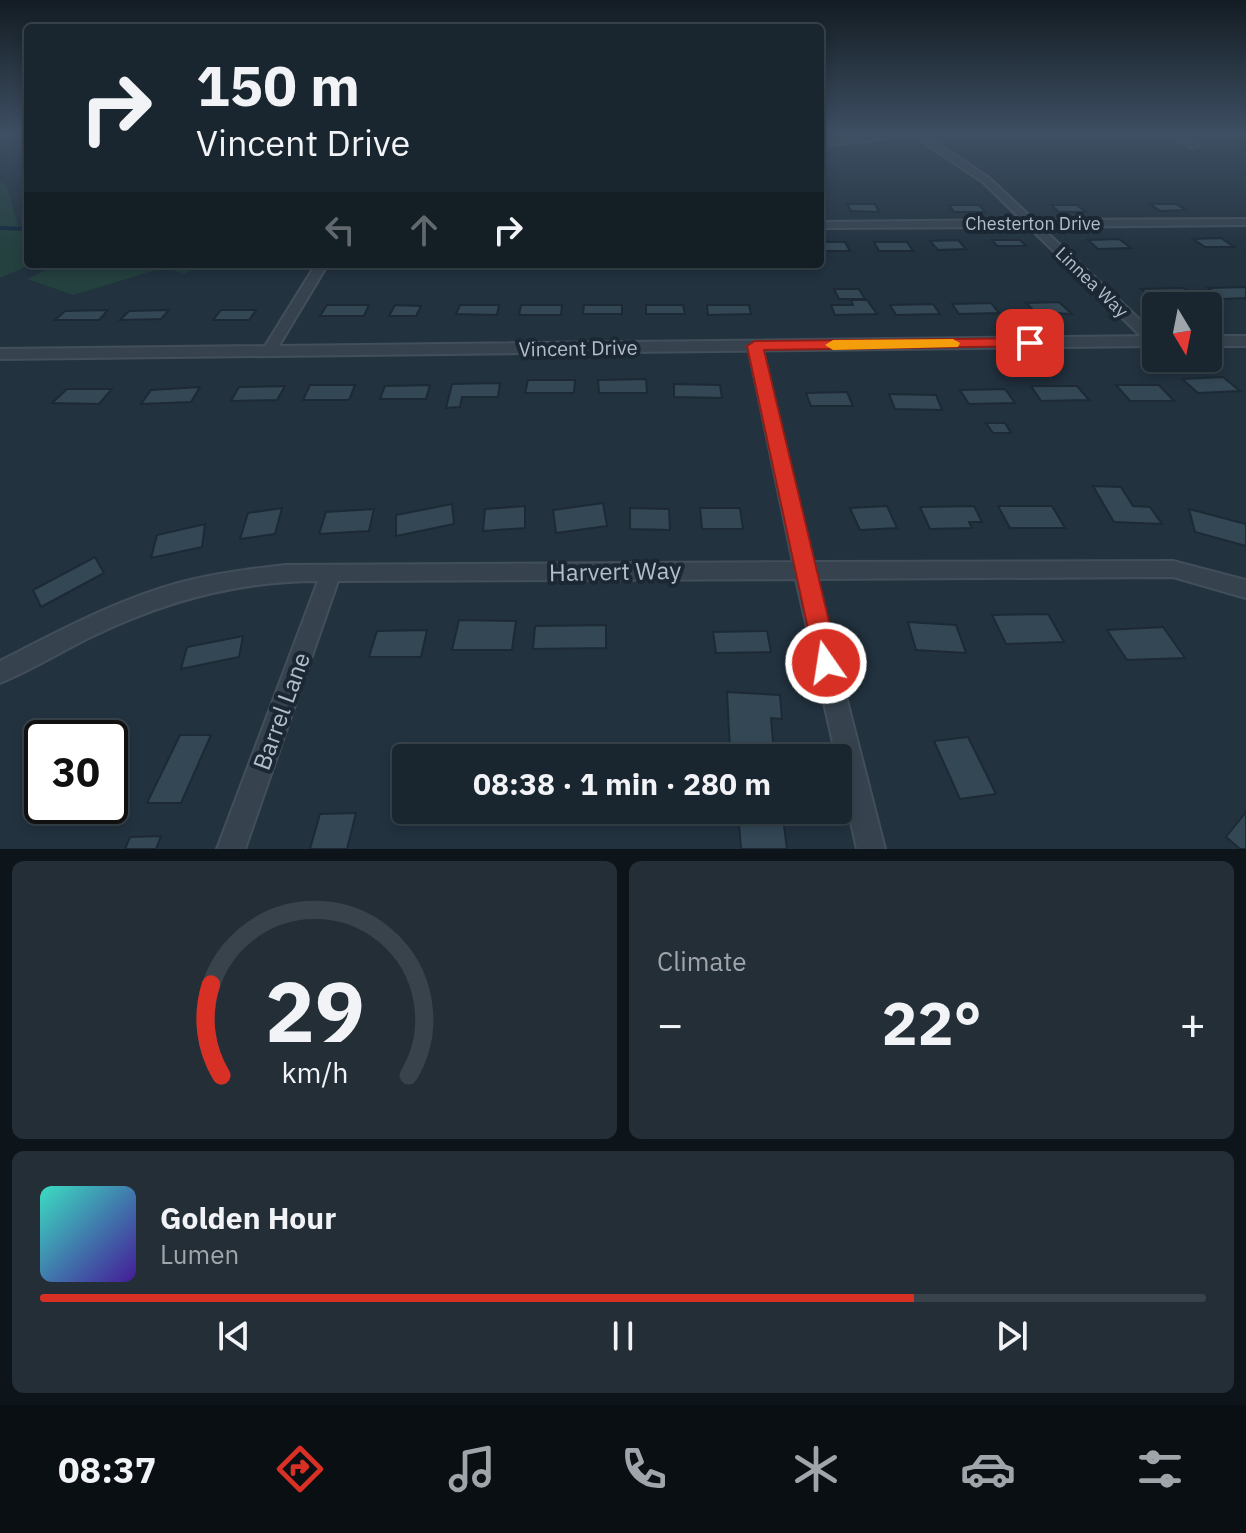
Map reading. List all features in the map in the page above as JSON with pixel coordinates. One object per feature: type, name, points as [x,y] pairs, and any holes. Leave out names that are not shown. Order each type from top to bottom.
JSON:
[{"type":"street","name":"Linnea Way","points":[[975,173],[1142,329]]},
{"type":"street","name":"Chesterton Drive","points":[[824,225],[1246,222]]},
{"type":"street","points":[[269,351],[320,268]]},
{"type":"street","name":"Vincent Drive","points":[[0,354],[1142,341]]},
{"type":"street","points":[[1222,341],[1246,341]]},
{"type":"street","points":[[755,346],[871,849]]},
{"type":"street","name":"Harvert Way","points":[[0,672],[82,630],[170,594],[226,581],[286,573],[1173,569],[1246,589]]},
{"type":"street","name":"Barrel Lane","points":[[231,849],[331,574]]},
{"type":"green space","points":[[0,182],[6,184],[19,229],[24,228],[24,268],[0,278]]},
{"type":"green space","points":[[40,268],[163,268],[73,295],[27,279],[44,271]]},
{"type":"green space","points":[[169,268],[194,268],[184,274]]},
{"type":"building","points":[[847,204],[875,204],[879,212],[851,211]]},
{"type":"building","points":[[1150,204],[1176,204],[1186,210],[1160,211]]},
{"type":"building","points":[[949,205],[979,205],[985,212],[954,212]]},
{"type":"building","points":[[1051,205],[1077,205],[1086,212],[1059,212]]},
{"type":"building","points":[[1221,238],[1234,247],[1205,247],[1193,239]]},
{"type":"building","points":[[1119,239],[1131,248],[1098,249],[1088,240]]},
{"type":"building","points":[[958,240],[966,249],[938,250],[930,241]]},
{"type":"building","points":[[992,240],[1020,240],[1026,246],[997,246]]},
{"type":"building","points":[[824,242],[845,242],[850,251],[824,251]]},
{"type":"building","points":[[874,242],[907,242],[913,251],[879,251]]},
{"type":"building","points":[[1246,287],[1246,298],[1223,299],[1222,292],[1208,288]]},
{"type":"building","points":[[1184,288],[1189,292],[1144,292],[1141,289]]},
{"type":"building","points":[[834,289],[859,289],[865,299],[839,299]]},
{"type":"building","points":[[851,300],[867,300],[877,314],[835,315],[831,305],[853,305]]},
{"type":"building","points":[[1059,302],[1072,314],[1035,312],[1026,303]]},
{"type":"building","points":[[991,303],[999,313],[959,314],[952,304]]},
{"type":"building","points":[[933,304],[940,314],[896,315],[890,305]]},
{"type":"building","points":[[327,305],[369,305],[364,316],[320,316]]},
{"type":"building","points":[[395,305],[421,306],[416,316],[389,316]]},
{"type":"building","points":[[460,305],[499,305],[497,315],[456,314]]},
{"type":"building","points":[[521,305],[562,305],[561,315],[519,315]]},
{"type":"building","points":[[584,305],[622,305],[622,314],[583,314]]},
{"type":"building","points":[[646,305],[683,305],[685,314],[646,314]]},
{"type":"building","points":[[707,305],[749,305],[751,314],[708,315]]},
{"type":"building","points":[[108,310],[99,320],[55,320],[65,311]]},
{"type":"building","points":[[169,310],[161,319],[120,320],[129,311]]},
{"type":"building","points":[[221,310],[256,310],[249,320],[213,320]]},
{"type":"building","points":[[1223,377],[1240,391],[1198,393],[1182,379]]},
{"type":"building","points":[[646,379],[647,393],[599,393],[598,380]]},
{"type":"building","points":[[528,380],[575,380],[574,393],[525,393]]},
{"type":"building","points":[[500,383],[498,397],[462,397],[460,407],[446,408],[452,384]]},
{"type":"building","points":[[674,384],[720,385],[722,398],[674,397]]},
{"type":"building","points":[[310,385],[355,385],[349,400],[303,400]]},
{"type":"building","points":[[430,385],[426,399],[380,399],[385,386]]},
{"type":"building","points":[[1116,385],[1159,385],[1174,401],[1130,401]]},
{"type":"building","points":[[285,386],[277,400],[231,401],[239,387]]},
{"type":"building","points":[[1031,386],[1077,386],[1089,400],[1041,401]]},
{"type":"building","points":[[200,387],[191,402],[141,404],[151,390]]},
{"type":"building","points":[[67,389],[112,389],[99,404],[52,403]]},
{"type":"building","points":[[1005,389],[1015,403],[969,404],[960,390]]},
{"type":"building","points":[[847,392],[853,406],[811,406],[806,393]]},
{"type":"building","points":[[889,394],[936,395],[942,410],[895,409]]},
{"type":"building","points":[[986,423],[1005,423],[1011,433],[993,433]]},
{"type":"building","points":[[1093,486],[1121,487],[1133,506],[1150,507],[1162,524],[1114,522]]},
{"type":"building","points":[[603,503],[607,526],[556,533],[553,510]]},
{"type":"building","points":[[452,504],[454,524],[396,536],[396,515]]},
{"type":"building","points":[[525,506],[525,528],[483,531],[485,509]]},
{"type":"building","points":[[887,506],[897,528],[860,530],[850,508]]},
{"type":"building","points":[[974,506],[982,522],[969,522],[972,528],[930,529],[920,507]]},
{"type":"building","points":[[998,506],[1052,506],[1065,528],[1010,528]]},
{"type":"building","points":[[282,508],[275,534],[240,539],[248,513]]},
{"type":"building","points":[[630,508],[669,509],[670,530],[630,529]]},
{"type":"building","points":[[700,508],[740,508],[743,529],[702,529]]},
{"type":"building","points":[[374,509],[369,531],[319,534],[326,512]]},
{"type":"building","points":[[1189,509],[1246,524],[1246,546],[1195,532]]},
{"type":"building","points":[[205,524],[202,547],[151,558],[157,535]]},
{"type":"building","points":[[95,557],[104,573],[41,607],[33,590]]},
{"type":"building","points":[[1048,614],[1064,642],[1006,644],[992,615]]},
{"type":"building","points":[[459,620],[516,621],[512,650],[452,650]]},
{"type":"building","points":[[908,622],[956,625],[966,653],[916,650]]},
{"type":"building","points":[[606,625],[606,648],[533,649],[535,626]]},
{"type":"building","points":[[1163,627],[1185,658],[1127,660],[1107,630]]},
{"type":"building","points":[[427,630],[421,657],[369,657],[377,631]]},
{"type":"building","points":[[767,631],[771,652],[716,653],[713,632]]},
{"type":"building","points":[[243,636],[239,657],[181,669],[187,647]]},
{"type":"building","points":[[727,692],[780,695],[782,719],[771,718],[773,744],[730,744]]},
{"type":"building","points":[[180,735],[211,735],[181,803],[147,803]]},
{"type":"building","points":[[968,737],[996,794],[960,799],[934,741]]},
{"type":"building","points":[[1246,812],[1246,849],[1240,849],[1226,837]]},
{"type":"building","points":[[356,813],[347,849],[310,849],[320,814]]},
{"type":"building","points":[[739,824],[784,824],[787,849],[741,849]]},
{"type":"building","points":[[161,836],[156,849],[125,849],[130,837]]},
{"type":"waterway","points":[[0,228],[24,229]]},
{"type":"slow traffic","points":[[833,345],[953,343]]},
{"type":"route","points":[[826,663],[755,346],[1030,343]]}]
